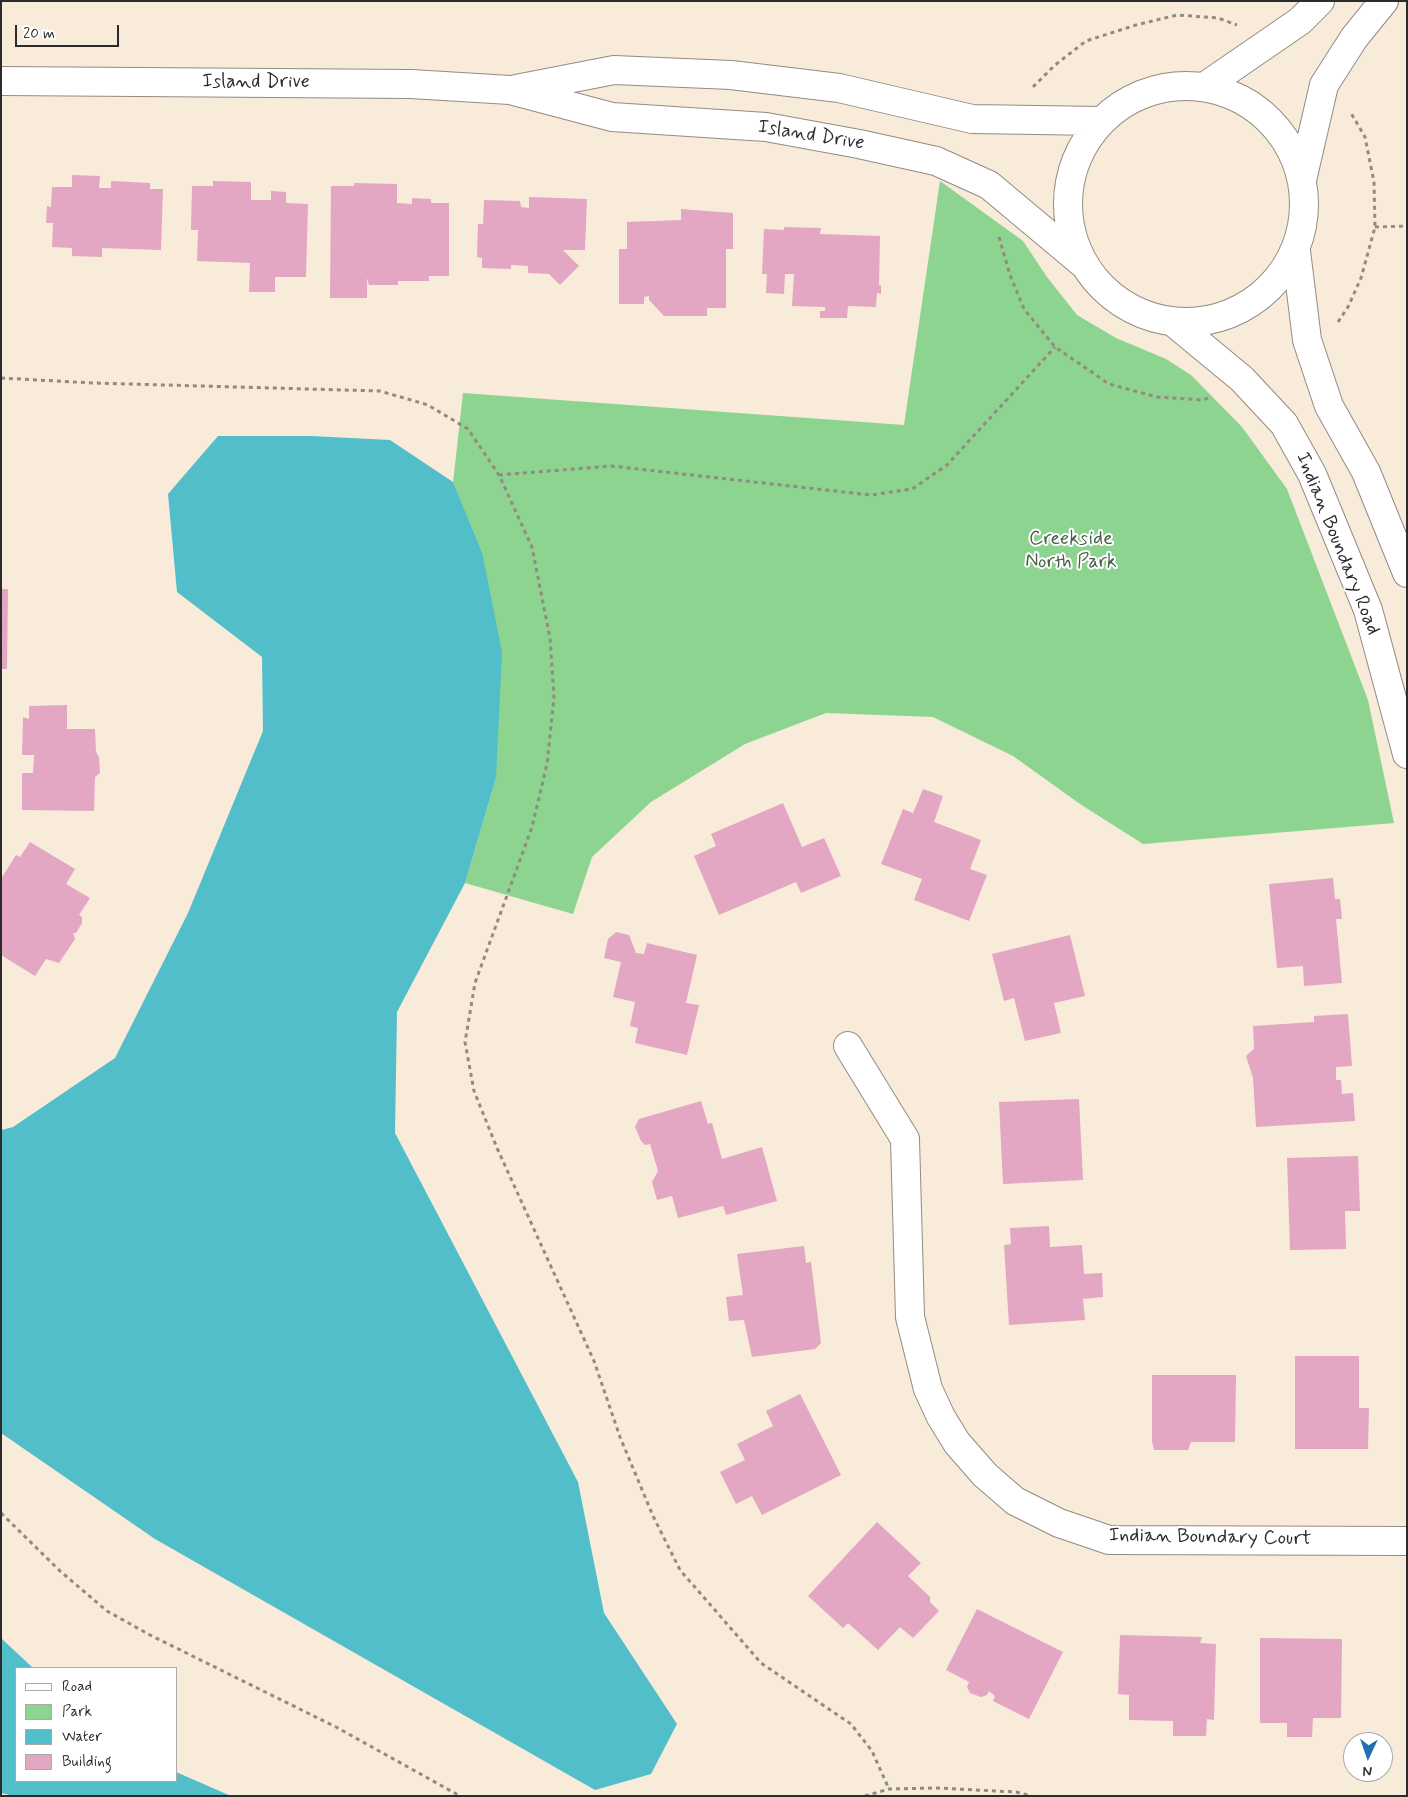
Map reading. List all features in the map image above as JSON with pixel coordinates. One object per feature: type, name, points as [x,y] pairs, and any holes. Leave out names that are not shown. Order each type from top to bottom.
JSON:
[{"type":"street","points":[[1204,87],[1300,21],[1320,1]]},
{"type":"street","points":[[1384,1],[1354,38],[1324,84],[1302,180],[1304,216],[1296,251],[1307,340],[1329,406],[1366,472],[1407,573]]},
{"type":"street","name":"Island Drive","points":[[510,90],[614,70],[731,76],[839,88],[972,119],[1100,121]]},
{"type":"street","name":"Island Drive","points":[[1,81],[411,84],[510,90],[612,117],[766,127],[860,144],[936,161],[990,185],[1081,262]]},
{"type":"street","points":[[1296,251],[1275,283],[1246,307],[1211,321],[1173,322],[1136,312],[1104,291],[1081,262],[1068,226],[1068,189],[1079,152],[1100,121],[1130,99],[1166,87],[1204,87],[1238,98],[1268,119],[1290,147],[1302,180]]},
{"type":"street","name":"Indian Boundary Road","points":[[1173,322],[1242,379],[1284,424],[1312,474],[1368,610],[1407,754]]},
{"type":"street","name":"Indian Boundary Court","points":[[848,1046],[905,1139],[910,1317],[928,1389],[949,1430],[985,1475],[1015,1501],[1059,1523],[1109,1540],[1407,1541]]},
{"type":"path","points":[[1028,93],[1055,65],[1086,41],[1136,25],[1177,15],[1218,18],[1241,27]]},
{"type":"path","points":[[1333,329],[1348,307],[1361,278],[1375,227],[1374,182],[1365,137],[1346,104]]},
{"type":"path","points":[[1375,227],[1407,226]]},
{"type":"path","points":[[997,228],[1010,275],[1024,308],[1055,347],[1110,384],[1157,397],[1202,400],[1220,395]]},
{"type":"path","points":[[499,475],[611,466],[871,494],[912,489],[947,465],[1055,347]]},
{"type":"path","points":[[1,378],[93,383],[380,391],[428,405],[468,429],[499,475],[532,548],[550,638],[554,698],[547,764],[532,827],[476,984],[465,1042],[474,1091],[497,1148],[594,1361],[624,1446],[653,1516],[680,1570],[761,1663],[851,1724],[872,1751],[889,1789]]},
{"type":"path","points":[[1,1513],[60,1571],[107,1610],[150,1635],[336,1727],[460,1796]]},
{"type":"path","points":[[865,1796],[889,1789],[937,1788],[1016,1792],[1032,1796]]},
{"type":"green space","name":"Creekside North Park","points":[[940,181],[1023,241],[1047,277],[1077,315],[1116,338],[1166,359],[1191,375],[1242,427],[1287,489],[1368,700],[1394,823],[1143,844],[1080,804],[1013,756],[933,717],[826,713],[745,744],[651,802],[592,857],[573,914],[465,883],[496,778],[482,552],[453,483],[463,393],[904,425]]},
{"type":"water","points":[[218,436],[311,436],[390,440],[453,482],[482,552],[502,652],[496,778],[465,883],[397,1012],[395,1133],[578,1482],[604,1613],[677,1724],[651,1774],[595,1790],[155,1539],[1,1433],[1,1130],[13,1127],[115,1058],[188,913],[263,731],[262,657],[177,592],[168,494]]},
{"type":"water","points":[[1,1638],[32,1667],[15,1667],[15,1782],[178,1782],[178,1773],[231,1796],[14,1796],[1,1793]]},
{"type":"building","points":[[72,175],[100,176],[99,188],[111,188],[111,181],[150,183],[150,189],[163,189],[161,250],[102,248],[102,257],[72,256],[72,248],[52,247],[53,223],[46,223],[47,206],[51,207],[52,187],[72,187]]},
{"type":"building","points":[[213,181],[251,182],[251,200],[271,200],[271,191],[286,192],[286,203],[308,204],[306,277],[275,277],[275,292],[249,292],[250,263],[197,261],[198,230],[191,230],[192,186],[213,186]]},
{"type":"building","points":[[354,183],[397,184],[397,203],[412,204],[412,198],[431,199],[431,203],[449,203],[449,276],[429,276],[429,281],[398,281],[398,285],[369,285],[367,278],[367,298],[330,298],[331,186],[354,186]]},
{"type":"building","points":[[529,197],[587,199],[585,250],[563,250],[579,266],[560,285],[549,274],[528,273],[528,266],[511,265],[511,269],[482,268],[482,258],[477,257],[478,224],[483,224],[484,200],[520,201],[521,207],[529,208]]},
{"type":"building","points":[[681,209],[733,213],[733,249],[726,249],[726,308],[707,308],[707,316],[664,316],[649,300],[649,296],[644,297],[644,304],[619,304],[619,249],[627,249],[627,222],[681,220]]},
{"type":"building","points":[[784,227],[821,228],[820,234],[880,236],[879,285],[881,285],[881,294],[877,293],[876,307],[848,306],[847,318],[820,318],[820,311],[825,311],[825,307],[792,306],[794,274],[785,274],[784,294],[766,293],[767,274],[762,274],[764,229],[784,230]]},
{"type":"building","points":[[1,589],[8,589],[7,669],[1,669]]},
{"type":"building","points":[[67,705],[67,729],[95,729],[96,752],[99,757],[100,773],[95,777],[94,811],[22,810],[22,773],[33,773],[34,755],[22,755],[23,717],[29,719],[29,706]]},
{"type":"building","points":[[923,789],[943,796],[934,822],[981,840],[970,869],[987,875],[969,921],[914,900],[922,879],[881,864],[903,809],[913,813]]},
{"type":"building","points":[[783,803],[802,847],[824,838],[841,876],[801,893],[796,882],[719,915],[694,856],[716,846],[711,834]]},
{"type":"building","points":[[30,842],[75,869],[66,884],[90,898],[79,915],[82,917],[82,923],[76,933],[73,933],[75,939],[59,963],[46,959],[35,976],[1,955],[1,879],[16,855],[20,857]]},
{"type":"building","points":[[1333,878],[1335,899],[1340,899],[1342,919],[1336,919],[1342,983],[1304,986],[1303,966],[1277,968],[1269,884]]},
{"type":"building","points":[[616,932],[629,935],[636,953],[644,954],[647,943],[697,955],[686,1003],[699,1005],[687,1055],[635,1043],[638,1028],[630,1026],[635,1002],[613,997],[621,962],[604,958],[608,939]]},
{"type":"building","points":[[1070,935],[1085,996],[1054,1003],[1061,1033],[1025,1041],[1014,998],[1004,1001],[992,954]]},
{"type":"building","points":[[1348,1014],[1352,1066],[1336,1067],[1336,1080],[1341,1080],[1342,1094],[1353,1093],[1355,1121],[1256,1127],[1253,1078],[1246,1056],[1254,1049],[1253,1026],[1314,1022],[1314,1016]]},
{"type":"building","points":[[1079,1099],[1083,1180],[1003,1184],[999,1102]]},
{"type":"building","points":[[701,1101],[708,1124],[712,1123],[722,1159],[762,1147],[777,1201],[726,1215],[723,1206],[678,1218],[672,1196],[657,1200],[652,1182],[658,1171],[650,1144],[645,1145],[641,1141],[635,1127],[639,1119]]},
{"type":"building","points":[[1358,1156],[1360,1211],[1345,1211],[1346,1249],[1290,1250],[1287,1158]]},
{"type":"building","points":[[1049,1226],[1050,1247],[1082,1245],[1084,1274],[1102,1273],[1103,1297],[1083,1299],[1085,1320],[1009,1325],[1004,1245],[1011,1244],[1010,1228]]},
{"type":"building","points":[[804,1246],[806,1263],[811,1262],[821,1343],[815,1349],[752,1357],[744,1320],[729,1321],[726,1297],[743,1295],[737,1254]]},
{"type":"building","points":[[1295,1356],[1359,1356],[1359,1408],[1369,1408],[1368,1449],[1295,1449]]},
{"type":"building","points":[[1152,1375],[1236,1375],[1235,1442],[1191,1442],[1188,1450],[1154,1450],[1152,1441]]},
{"type":"building","points":[[800,1394],[841,1475],[762,1515],[752,1496],[736,1504],[720,1472],[745,1460],[737,1444],[773,1426],[766,1411]]},
{"type":"building","points":[[877,1522],[921,1563],[908,1576],[930,1597],[930,1602],[939,1611],[913,1638],[900,1627],[878,1650],[848,1623],[843,1628],[808,1596]]},
{"type":"building","points":[[977,1609],[1063,1652],[1029,1719],[993,1701],[995,1696],[989,1691],[987,1695],[981,1697],[970,1693],[967,1687],[969,1682],[946,1670]]},
{"type":"building","points":[[1120,1635],[1202,1637],[1200,1643],[1216,1644],[1214,1720],[1207,1719],[1206,1736],[1173,1736],[1173,1721],[1129,1720],[1129,1695],[1118,1694]]},
{"type":"building","points":[[1260,1638],[1342,1639],[1341,1718],[1313,1718],[1312,1737],[1287,1737],[1287,1723],[1260,1723]]}]
